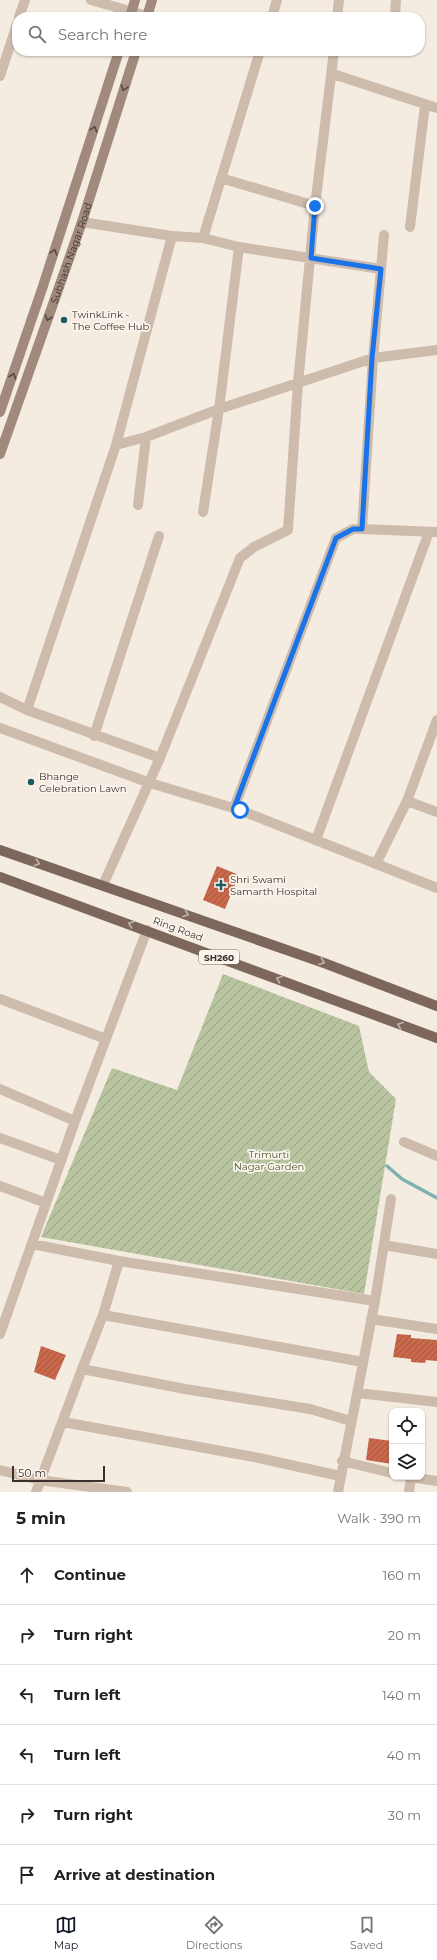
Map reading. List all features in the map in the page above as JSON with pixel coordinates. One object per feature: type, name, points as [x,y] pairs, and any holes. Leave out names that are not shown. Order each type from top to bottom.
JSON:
[{"type":"main road","points":[[0,850],[104,884],[324,963],[437,1006]]},
{"type":"main road","name":"Ring Road","points":[[0,877],[437,1038]]},
{"type":"street","points":[[21,12],[25,0]]},
{"type":"street","points":[[91,0],[125,12]]},
{"type":"street","points":[[132,12],[135,0]]},
{"type":"street","points":[[149,12],[152,0]]},
{"type":"street","points":[[273,12],[277,0]]},
{"type":"street","points":[[338,12],[339,0]]},
{"type":"street","points":[[395,12],[396,0]]},
{"type":"street","points":[[0,76],[12,39]]},
{"type":"street","points":[[0,412],[43,286],[117,56]]},
{"type":"street","name":"Subhash Nagar Road","points":[[0,454],[82,222],[134,56]]},
{"type":"street","points":[[203,238],[258,56]]},
{"type":"street","points":[[104,884],[156,770],[240,558],[254,547],[288,530],[298,383],[315,206],[334,56]]},
{"type":"street","points":[[332,74],[437,108]]},
{"type":"street","points":[[410,227],[424,105]]},
{"type":"street","points":[[221,178],[315,206]]},
{"type":"street","points":[[82,222],[172,236],[203,238],[239,247],[381,269]]},
{"type":"street","points":[[362,529],[372,358],[384,235]]},
{"type":"street","points":[[26,710],[116,444],[172,236]]},
{"type":"street","points":[[203,512],[219,409],[239,247]]},
{"type":"street","points":[[116,444],[146,437],[219,409],[372,358],[437,350]]},
{"type":"street","points":[[138,505],[146,437]]},
{"type":"street","points":[[234,808],[336,538],[353,529],[433,532],[316,840]]},
{"type":"street","points":[[94,736],[159,536]]},
{"type":"street","points":[[0,697],[26,710],[94,736],[156,770],[234,808],[437,888]]},
{"type":"street","points":[[376,864],[407,801],[437,720]]},
{"type":"street","points":[[0,728],[156,770]]},
{"type":"street","points":[[407,801],[437,812]]},
{"type":"street","points":[[0,1334],[75,1121],[147,930]]},
{"type":"street","points":[[0,999],[106,1039]]},
{"type":"street","points":[[0,1089],[75,1121]]},
{"type":"street","points":[[0,1138],[61,1160]]},
{"type":"street","points":[[404,1142],[437,1156]]},
{"type":"street","points":[[0,1186],[46,1203]]},
{"type":"street","points":[[338,1492],[342,1461],[358,1393],[375,1301],[391,1199]]},
{"type":"street","points":[[32,1244],[119,1261],[375,1301]]},
{"type":"street","points":[[384,1245],[437,1254]]},
{"type":"street","points":[[36,1492],[102,1315],[119,1261]]},
{"type":"street","points":[[102,1315],[363,1362]]},
{"type":"street","points":[[371,1319],[437,1329]]},
{"type":"street","points":[[82,1369],[185,1389],[310,1409],[352,1421]]},
{"type":"street","points":[[358,1393],[437,1402]]},
{"type":"street","points":[[63,1422],[260,1458],[340,1476]]},
{"type":"street","points":[[342,1461],[389,1472]]},
{"type":"street","points":[[0,1470],[40,1480],[127,1492]]},
{"type":"street","points":[[425,1479],[437,1481]]},
{"type":"street","points":[[409,1492],[410,1480]]},
{"type":"green space","name":"Trimurti Nagar Garden","points":[[223,974],[359,1026],[369,1072],[396,1099],[364,1294],[41,1237],[112,1068],[177,1090]]},
{"type":"building","points":[[217,866],[239,875],[225,909],[203,900]]},
{"type":"building","points":[[397,1334],[411,1335],[411,1338],[437,1340],[437,1361],[426,1360],[425,1363],[411,1362],[411,1359],[393,1357]]},
{"type":"building","points":[[41,1346],[66,1355],[55,1380],[34,1372]]},
{"type":"building","points":[[369,1438],[389,1441],[389,1464],[366,1460]]},
{"type":"waterway","points":[[387,1166],[402,1179],[437,1198]]},
{"type":"place","name":"TwinkLink - The Coffee Hub","points":[[64,320]]},
{"type":"place","name":"Bhange Celebration Lawn","points":[[31,782]]},
{"type":"place","name":"Shri Swami Samarth Hospital","points":[[221,885]]},
{"type":"route","points":[[240,810],[234,808],[336,538],[353,529],[362,529],[372,358],[381,269],[311,258],[315,206]]}]
